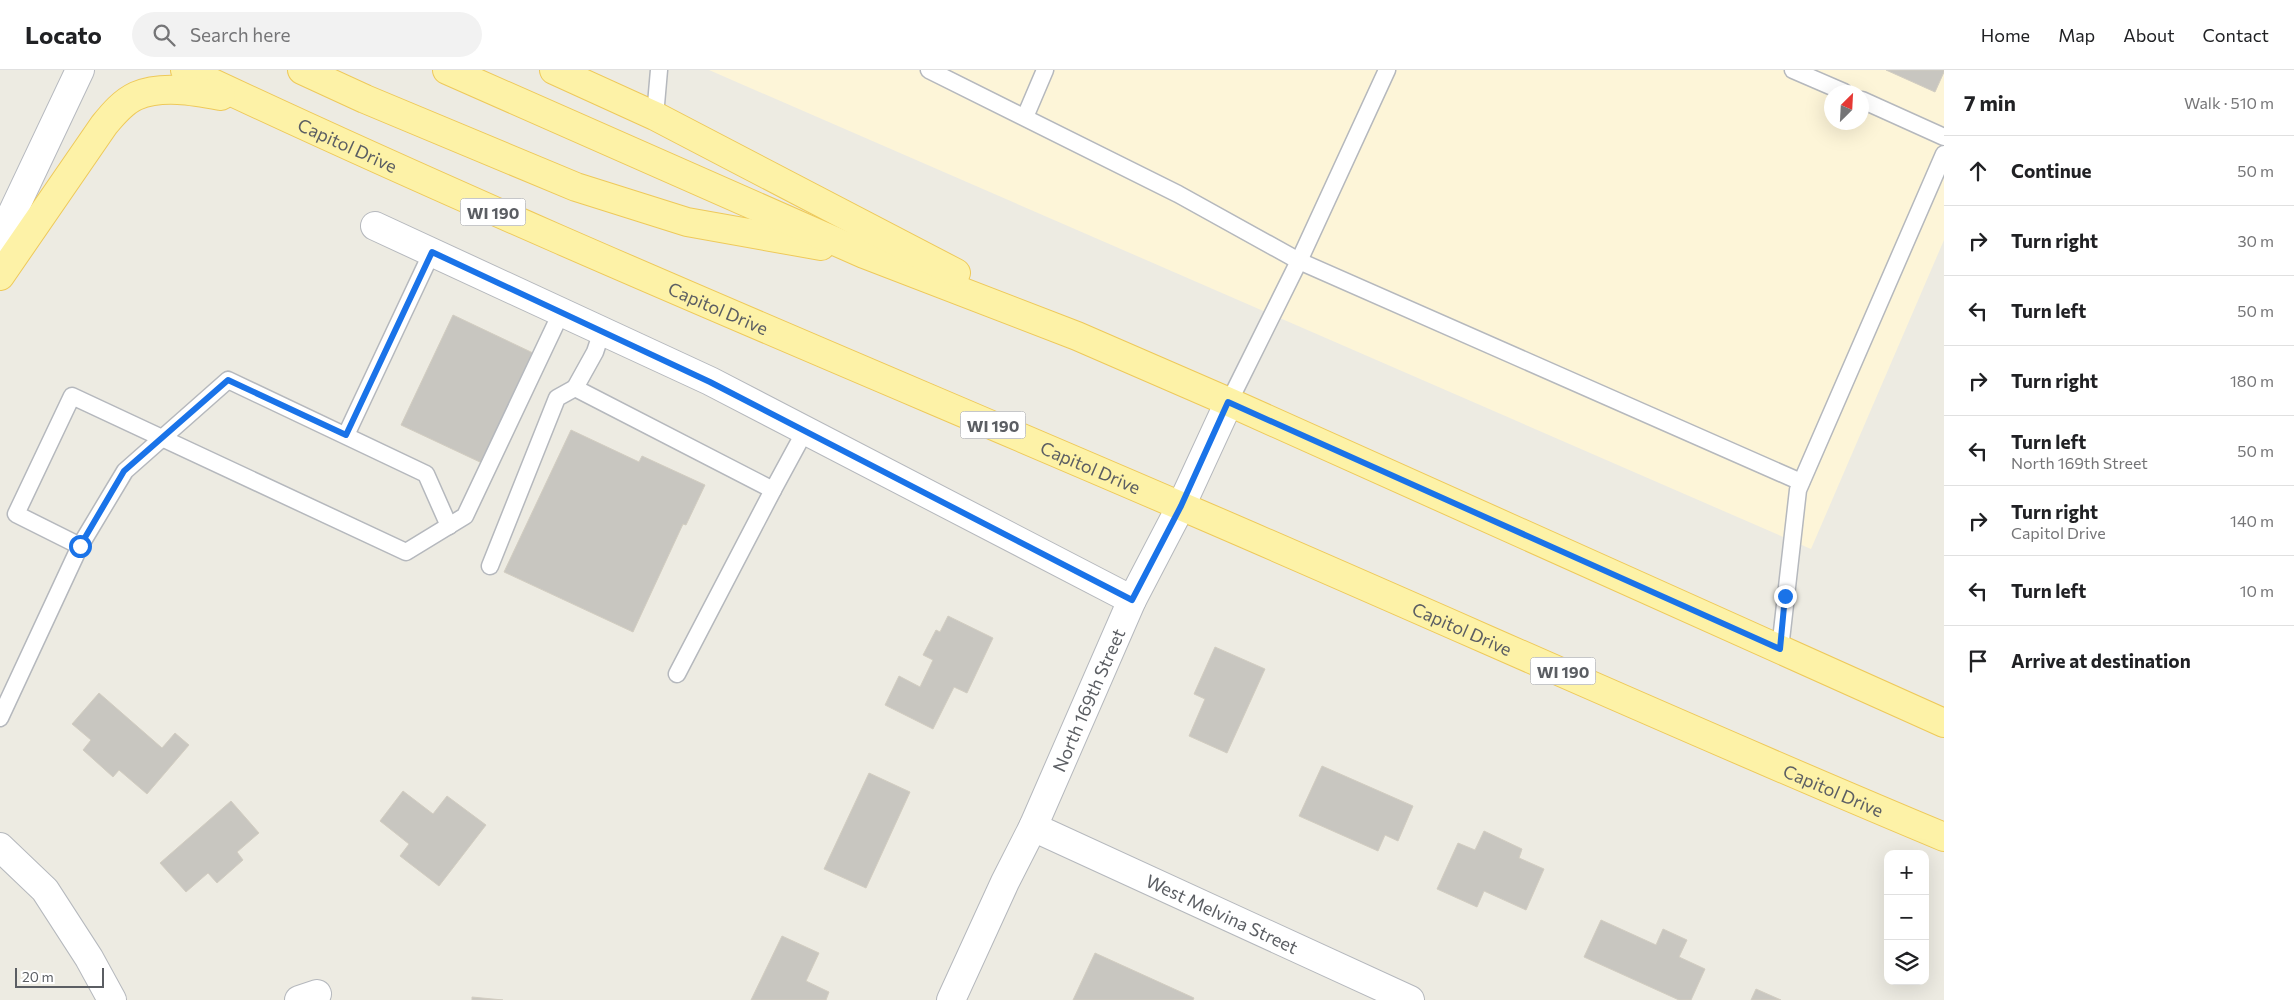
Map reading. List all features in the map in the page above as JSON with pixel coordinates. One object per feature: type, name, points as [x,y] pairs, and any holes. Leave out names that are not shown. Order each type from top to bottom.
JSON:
[{"type":"main road","name":"Capitol Drive","points":[[185,70],[532,229],[1181,506],[1944,836]]},
{"type":"main road","points":[[302,70],[398,113],[576,186],[687,222],[864,254]]},
{"type":"main road","points":[[447,70],[864,254],[1078,336],[1944,723]]},
{"type":"main road","points":[[554,70],[655,116],[1078,336]]},
{"type":"main road","points":[[0,276],[104,125],[120,107],[136,96],[166,90],[201,92],[251,101]]},
{"type":"street","points":[[0,239],[80,70]]},
{"type":"street","points":[[375,226],[698,376],[1132,600]]},
{"type":"street","name":"North 169th Street","points":[[951,1000],[1033,827],[1132,600],[1181,506],[1228,402]]},
{"type":"street","name":"West Melvina Street","points":[[1033,827],[1410,1000]]},
{"type":"street","points":[[0,847],[45,890],[89,958],[112,1000]]},
{"type":"lane","points":[[655,116],[659,70]]},
{"type":"lane","points":[[929,70],[950,75],[1024,117],[1178,194],[1299,261],[1801,482]]},
{"type":"lane","points":[[1024,117],[1045,70]]},
{"type":"lane","points":[[1228,402],[1299,261],[1387,70]]},
{"type":"lane","points":[[1793,70],[1828,85]]},
{"type":"lane","points":[[1869,103],[1944,137]]},
{"type":"lane","points":[[1780,649],[1796,500],[1801,482],[1944,154]]},
{"type":"lane","points":[[346,435],[432,252]]},
{"type":"lane","points":[[80,546],[16,514],[72,396],[406,552],[465,516],[562,313]]},
{"type":"lane","points":[[490,566],[557,398],[575,388],[595,352],[602,331]]},
{"type":"lane","points":[[0,718],[80,546],[124,471],[228,380],[426,474],[449,526]]},
{"type":"lane","points":[[575,388],[773,490]]},
{"type":"lane","points":[[677,674],[805,431]]},
{"type":"shaded area","points":[[709,70],[1944,70],[1944,240],[1811,549]]},
{"type":"building","points":[[1886,70],[1944,70],[1944,72],[1935,92]]},
{"type":"building","points":[[453,315],[533,353],[482,463],[401,425]]},
{"type":"building","points":[[571,430],[639,462],[642,456],[705,485],[686,525],[683,524],[633,632],[504,572]]},
{"type":"building","points":[[948,616],[993,638],[967,693],[954,687],[933,729],[885,705],[899,676],[920,687],[933,660],[923,655],[936,630],[940,632]]},
{"type":"building","points":[[1215,647],[1265,669],[1227,753],[1189,736],[1205,699],[1194,694]]},
{"type":"building","points":[[99,693],[162,748],[175,733],[189,745],[147,794],[119,770],[113,777],[83,750],[91,740],[72,724]]},
{"type":"building","points":[[1322,766],[1413,806],[1398,841],[1385,835],[1378,851],[1299,816]]},
{"type":"building","points":[[869,773],[910,792],[866,888],[824,869]]},
{"type":"building","points":[[403,791],[433,814],[447,796],[486,825],[439,886],[400,856],[409,844],[380,821]]},
{"type":"building","points":[[231,801],[259,833],[237,852],[243,860],[217,883],[208,873],[186,892],[160,863]]},
{"type":"building","points":[[1484,831],[1522,849],[1519,858],[1544,869],[1526,910],[1484,891],[1477,907],[1437,889],[1458,843],[1475,850]]},
{"type":"building","points":[[1601,920],[1656,945],[1663,929],[1687,940],[1679,957],[1705,969],[1691,1000],[1679,1000],[1584,957]]},
{"type":"building","points":[[782,936],[819,953],[806,981],[829,992],[826,1000],[751,1000]]},
{"type":"building","points":[[1095,953],[1194,998],[1193,1000],[1073,1000]]},
{"type":"building","points":[[1756,989],[1781,1000],[1751,1000]]},
{"type":"building","points":[[472,997],[503,1000],[472,1000]]},
{"type":"route","points":[[80,546],[124,471],[228,380],[346,435],[432,252],[710,382],[1132,600],[1181,506],[1228,402],[1780,649],[1785,596]]}]
